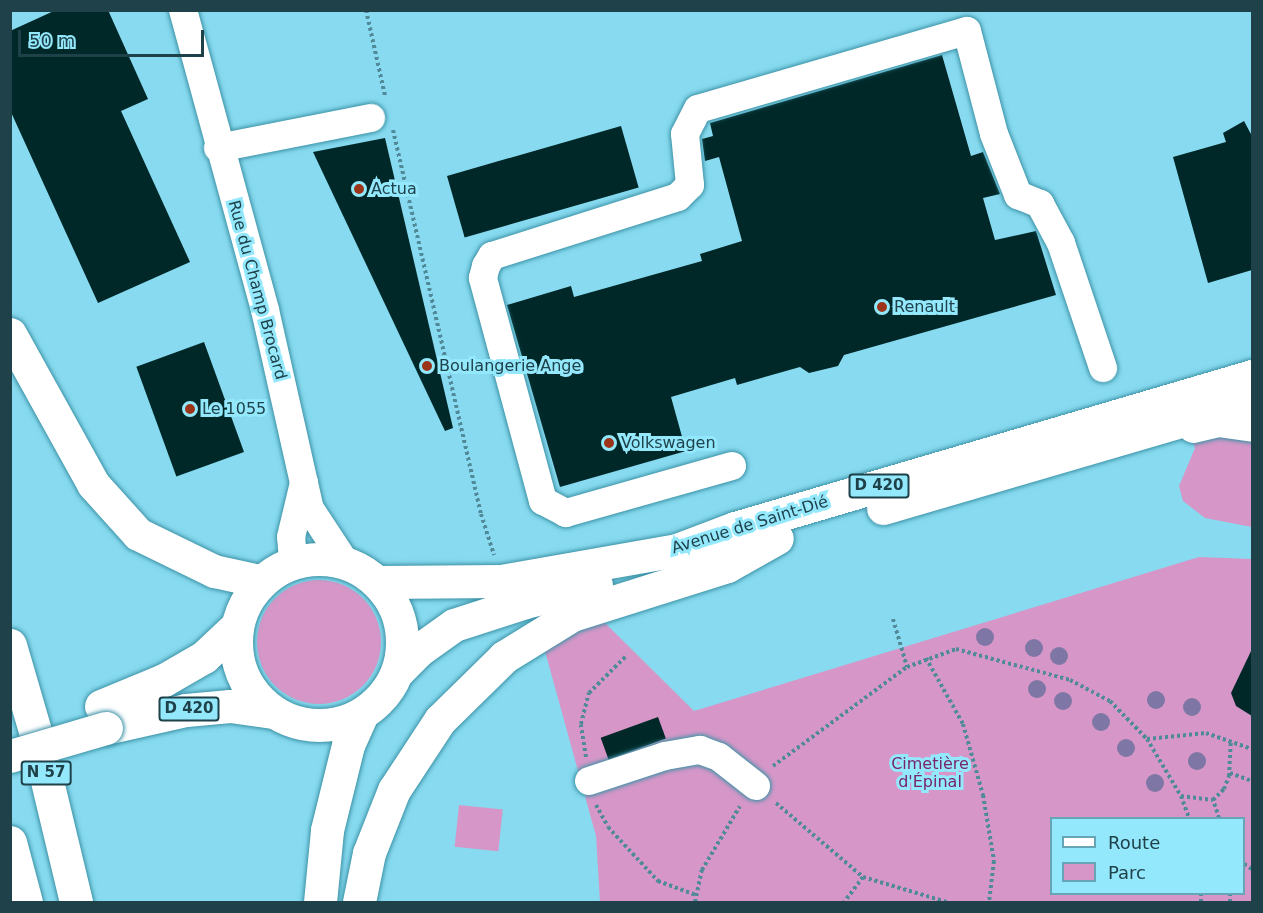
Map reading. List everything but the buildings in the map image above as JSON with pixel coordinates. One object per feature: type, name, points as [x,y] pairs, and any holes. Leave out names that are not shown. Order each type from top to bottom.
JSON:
[{"type":"main road","points":[[10,334],[93,484],[138,534],[214,571],[260,581]]},
{"type":"main road","name":"Avenue de Saint-Dié","points":[[378,582],[503,581],[677,550],[735,528],[1252,375]]},
{"type":"main road","name":"Avenue de Saint-Dié","points":[[398,671],[419,650],[454,625],[525,602],[777,538],[1129,439],[1252,400]]},
{"type":"main road","points":[[359,903],[369,853],[394,790],[440,720],[504,657],[572,615],[727,566],[777,538]]},
{"type":"main road","points":[[322,558],[345,562],[378,582],[398,614],[402,652],[398,671],[384,695],[362,714],[341,723],[318,726],[295,722],[273,712],[255,696],[242,675],[235,651],[236,627],[241,610],[260,581],[293,563],[322,558]]},
{"type":"main road","name":"D 420","points":[[10,756],[104,717],[204,657],[236,627]]},
{"type":"main road","name":"N 57","points":[[10,645],[36,731],[76,903]]},
{"type":"main road","name":"D 420","points":[[10,732],[104,717],[230,706],[273,712]]},
{"type":"main road","points":[[320,903],[327,830],[348,745],[362,714]]},
{"type":"main road","points":[[10,842],[26,903]]},
{"type":"street","name":"Rue du Champ Brocard","points":[[183,10],[218,148],[265,310],[310,509],[345,562]]},
{"type":"street","points":[[732,466],[566,513],[543,501],[483,278],[486,266],[492,256],[678,197],[690,185],[685,134],[698,109],[961,21],[993,134],[1007,158],[1018,195],[1040,204],[1061,243],[1103,368]]},
{"type":"street","points":[[218,148],[383,115]]},
{"type":"street","points":[[1129,439],[1167,436],[1218,423],[1252,428]]},
{"type":"street","points":[[293,563],[291,537],[304,481]]},
{"type":"street","points":[[589,781],[665,756],[700,750],[719,757],[756,786]]},
{"type":"path","points":[[366,10],[383,115],[481,514],[503,581]]},
{"type":"path","points":[[893,619],[907,667]]},
{"type":"path","points":[[695,903],[702,870],[741,805],[782,756],[907,667],[926,658],[956,649],[1070,680],[1110,701],[1147,739],[1181,796],[1188,817]]},
{"type":"path","points":[[926,658],[963,724],[982,795],[994,861],[989,903]]},
{"type":"path","points":[[1147,739],[1206,733],[1252,749]]},
{"type":"path","points":[[1213,800],[1224,789],[1230,773],[1231,742]]},
{"type":"path","points":[[1230,773],[1252,782]]},
{"type":"path","points":[[756,786],[863,877],[947,903]]},
{"type":"path","points":[[1181,796],[1213,800]]},
{"type":"path","points":[[1213,800],[1218,817]]},
{"type":"path","points":[[844,903],[863,877]]},
{"type":"green space","points":[[1252,436],[1252,527],[1205,518],[1183,501],[1179,486],[1195,448],[1191,438]]},
{"type":"green space","name":"Cimetière d'Épinal","points":[[1199,557],[1252,559],[1252,902],[600,902],[596,836],[543,644],[601,619],[694,711]]},
{"type":"green space","points":[[319,580],[343,584],[363,598],[377,618],[381,642],[377,666],[363,686],[343,700],[319,704],[295,700],[275,686],[261,666],[257,642],[261,618],[275,598],[295,584]]},
{"type":"green space","points":[[459,805],[503,810],[498,851],[455,847]]},
{"type":"place","name":"Actua","points":[[359,189]]},
{"type":"place","name":"Renault","points":[[882,307]]},
{"type":"place","name":"Boulangerie Ange","points":[[427,366]]},
{"type":"place","name":"Le 1055","points":[[190,409]]},
{"type":"place","name":"Volkswagen","points":[[609,443]]}]
